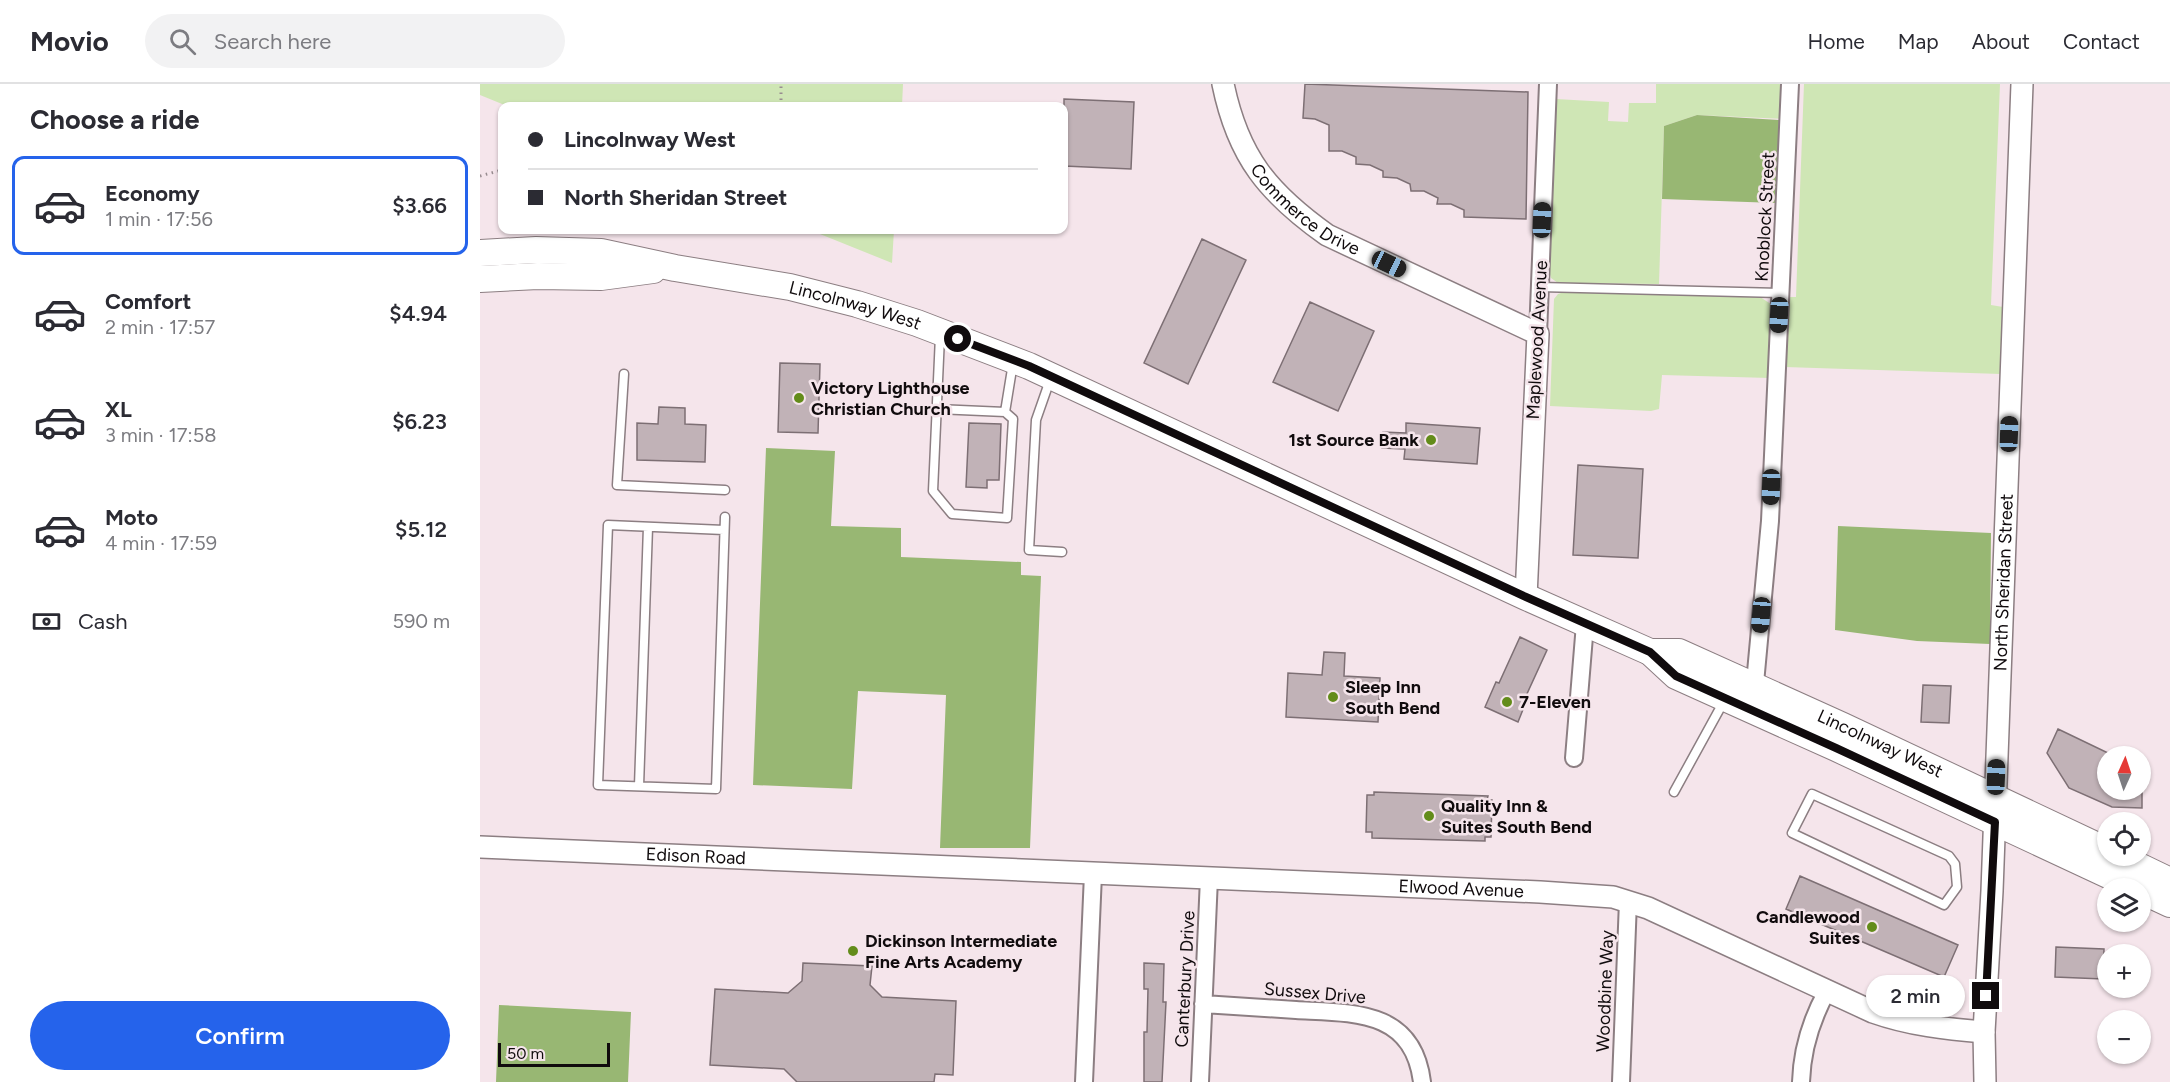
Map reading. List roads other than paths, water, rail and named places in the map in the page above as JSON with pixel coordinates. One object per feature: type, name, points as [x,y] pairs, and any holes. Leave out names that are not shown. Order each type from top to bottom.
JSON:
[{"type":"main road","name":"Lincolnway West","points":[[480,253],[536,250],[601,252],[675,268],[790,287],[857,304],[940,332],[1052,377],[1526,597],[1650,652],[1676,676],[1726,698],[1754,698]]},
{"type":"main road","name":"Lincolnway West","points":[[480,279],[538,276],[601,277],[675,268]]},
{"type":"main road","name":"Lincolnway West","points":[[1650,652],[1679,652],[1754,698],[1995,810],[2118,878]]},
{"type":"main road","name":"Lincolnway West","points":[[1995,810],[2097,847]]},
{"type":"main road","points":[[2140,866],[2170,880]]},
{"type":"main road","points":[[2151,895],[2170,904]]},
{"type":"street","name":"Commerce Drive","points":[[1223,84],[1236,133],[1248,156],[1274,191],[1299,215],[1328,235],[1538,334]]},
{"type":"street","name":"Maplewood Avenue","points":[[1526,597],[1548,84]]},
{"type":"street","name":"Knoblock Street","points":[[1754,698],[1770,521],[1790,84]]},
{"type":"street","name":"North Sheridan Street","points":[[1985,1082],[1984,1032],[1995,810],[2022,84]]},
{"type":"street","points":[[1575,758],[1586,624]]},
{"type":"street","name":"Edison Road","points":[[480,847],[911,866]]},
{"type":"street","name":"Elwood Avenue","points":[[911,866],[1613,897],[1668,917],[1873,1012],[1898,1021],[1923,1026],[1984,1032]]},
{"type":"street","points":[[1084,1082],[1093,874]]},
{"type":"street","name":"Canterbury Drive","points":[[1200,1082],[1209,878]]},
{"type":"street","name":"Woodbine Way","points":[[1621,1082],[1628,901]]},
{"type":"street","points":[[1801,1082],[1805,1041],[1810,1025],[1827,991]]},
{"type":"street","name":"Sussex Drive","points":[[1203,1004],[1352,1013],[1377,1019],[1398,1031],[1409,1045],[1422,1082]]},
{"type":"lane","points":[[1540,288],[1781,293]]},
{"type":"lane","points":[[937,409],[1005,412],[1013,419],[1007,518],[952,514],[933,491],[940,332]]},
{"type":"lane","points":[[1005,412],[1013,360]]},
{"type":"lane","points":[[624,374],[617,485],[725,490]]},
{"type":"lane","points":[[1052,377],[1036,420],[1029,550],[1062,552]]},
{"type":"lane","points":[[724,530],[608,525],[598,784],[716,789],[725,518]]},
{"type":"lane","points":[[639,786],[648,527]]},
{"type":"lane","points":[[1674,792],[1726,698]]},
{"type":"lane","points":[[1812,794],[1948,856],[1955,864],[1957,887],[1944,904],[1792,833],[1812,794]]},
{"type":"place","name":"Victory Lighthouse Christian Church","points":[[799,398]]},
{"type":"place","name":"1st Source Bank","points":[[1431,440]]},
{"type":"place","name":"Sleep Inn South Bend","points":[[1333,697]]},
{"type":"place","name":"7-Eleven","points":[[1507,702]]},
{"type":"place","name":"Quality Inn & Suites South Bend","points":[[1429,816]]},
{"type":"place","name":"Candlewood Suites","points":[[1872,927]]},
{"type":"place","name":"Dickinson Intermediate Fine Arts Academy","points":[[853,951]]}]
